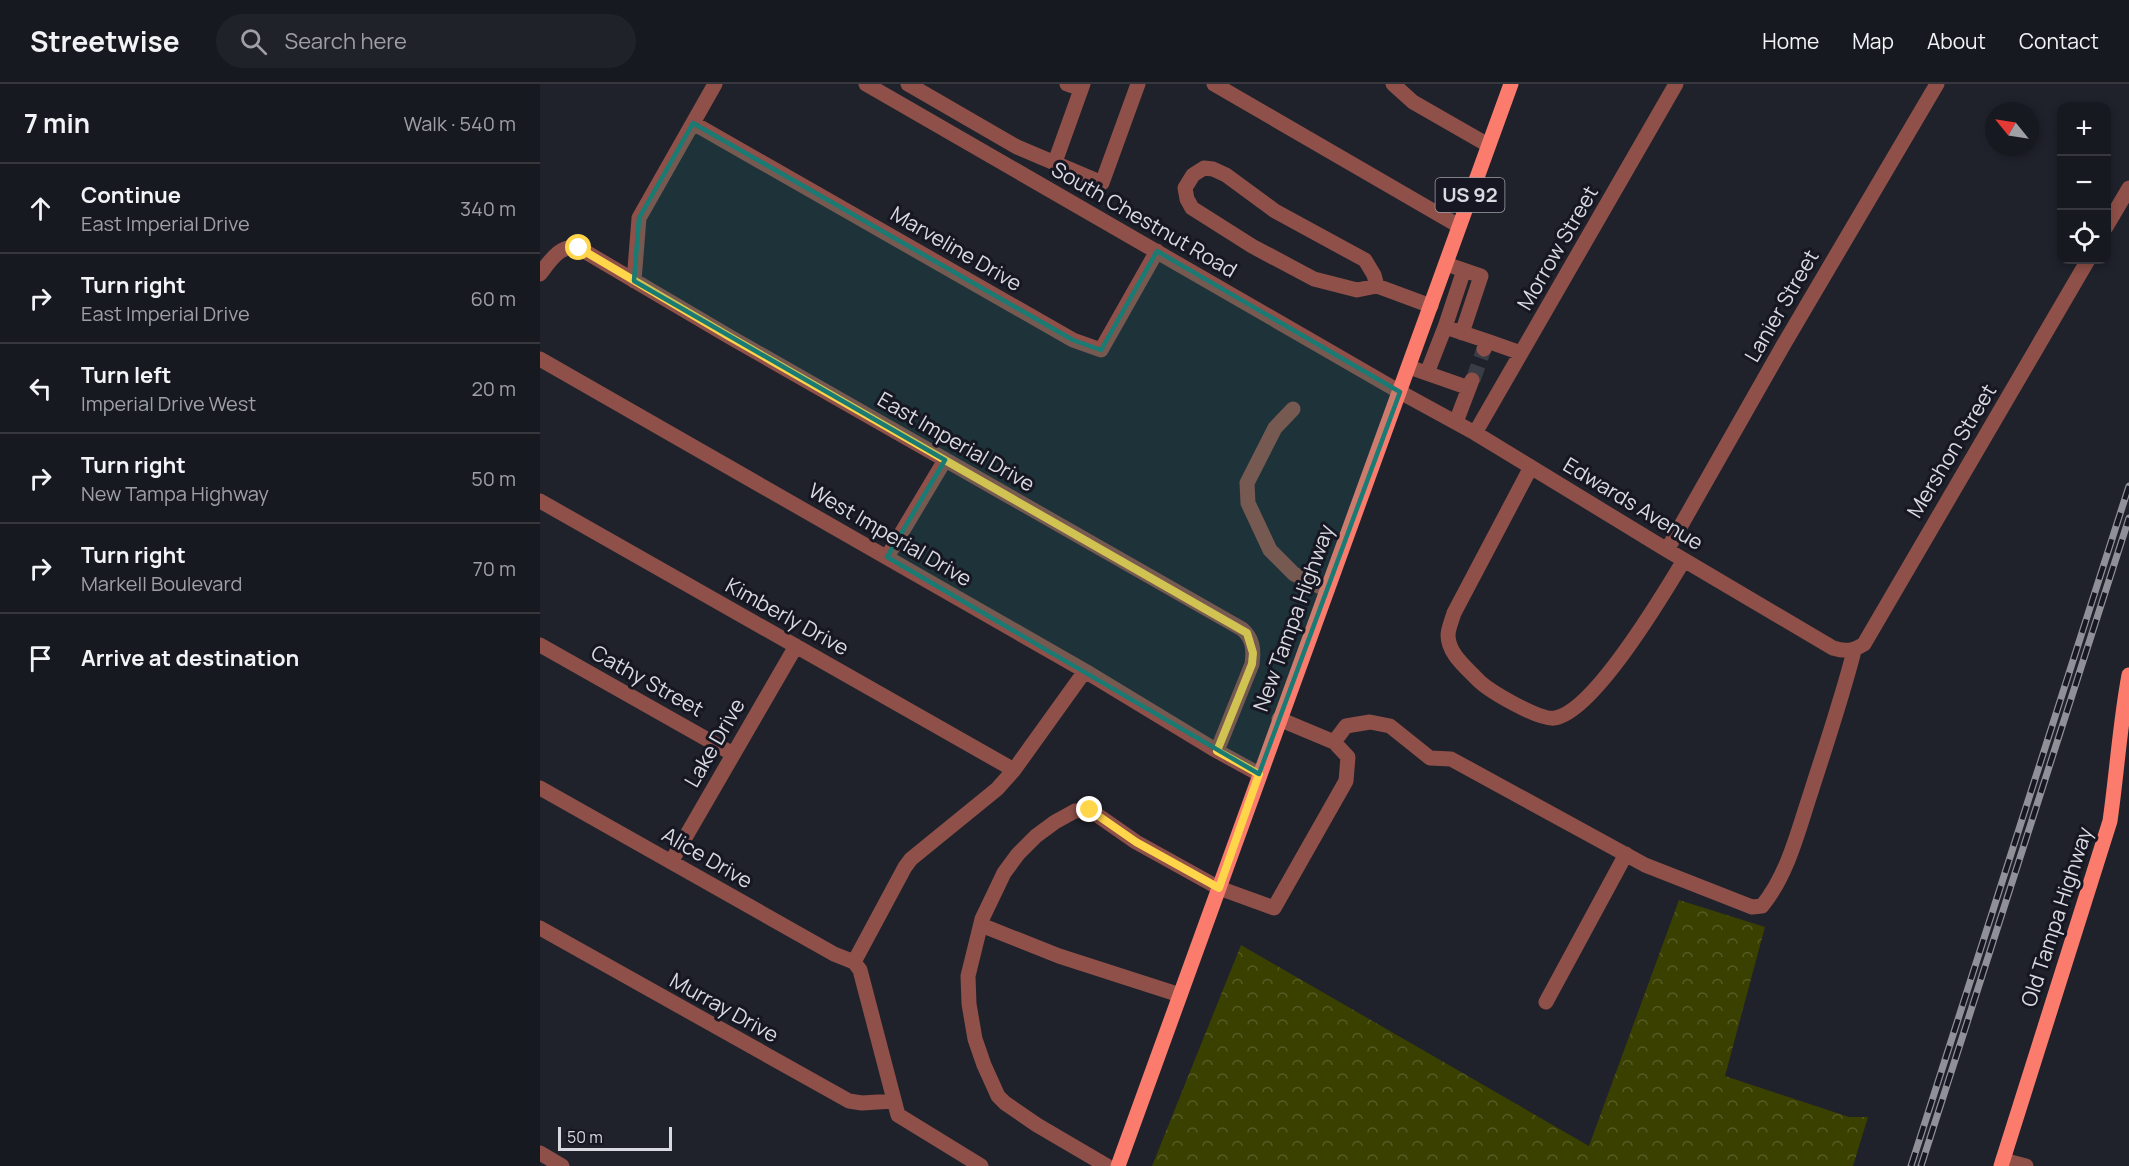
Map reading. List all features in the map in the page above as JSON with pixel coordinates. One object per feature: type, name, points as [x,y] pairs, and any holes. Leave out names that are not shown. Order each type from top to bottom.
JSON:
[{"type":"main road","name":"New Tampa Highway","points":[[1118,1166],[1511,84]]},
{"type":"main road","name":"Old Tampa Highway","points":[[2002,1163],[2110,821],[2118,766],[2122,713],[2129,675]]},
{"type":"street","points":[[634,281],[639,218],[715,84]]},
{"type":"street","name":"South Chestnut Road","points":[[866,84],[1400,392]]},
{"type":"street","points":[[908,84],[1017,147],[1102,183],[1138,84]]},
{"type":"street","points":[[1214,84],[1459,226]]},
{"type":"street","points":[[1393,84],[1413,102],[1488,145]]},
{"type":"street","name":"Morrow Street","points":[[1475,432],[1676,84]]},
{"type":"street","name":"Lanier Street","points":[[1667,550],[1784,344],[1937,84]]},
{"type":"street","points":[[1055,162],[1077,86]]},
{"type":"street","name":"Marveline Drive","points":[[693,123],[1073,340],[1101,350],[1157,251]]},
{"type":"street","points":[[1377,286],[1374,275],[1365,260],[1275,211],[1226,175],[1204,168],[1193,175],[1185,188],[1192,208],[1251,246],[1314,279],[1357,290],[1377,286],[1431,306]]},
{"type":"street","points":[[2111,219],[2129,188]]},
{"type":"street","name":"East Imperial Drive","points":[[540,274],[561,250],[573,246],[1247,633],[1253,653],[1252,664],[1217,751]]},
{"type":"street","points":[[1446,264],[1481,276],[1461,333]]},
{"type":"street","name":"Mershon Street","points":[[1849,651],[1864,644],[2086,264]]},
{"type":"street","points":[[1427,373],[1464,270]]},
{"type":"street","points":[[1445,327],[1486,345],[1521,353]]},
{"type":"street","name":"West Imperial Drive","points":[[540,359],[1085,671],[1259,774]]},
{"type":"street","points":[[1409,367],[1471,384],[1456,422]]},
{"type":"street","name":"Edwards Avenue","points":[[1400,392],[1475,432],[1667,550],[1833,648],[1849,651]]},
{"type":"street","points":[[1293,409],[1275,428],[1246,483],[1248,503],[1270,550],[1294,574],[1327,590]]},
{"type":"street","points":[[887,557],[945,460]]},
{"type":"street","points":[[1531,467],[1459,603],[1448,635],[1454,654],[1484,686],[1539,715],[1553,719],[1566,714],[1587,697],[1618,660],[1684,560]]},
{"type":"street","name":"Kimberly Drive","points":[[540,501],[1014,770]]},
{"type":"street","name":"Cathy Street","points":[[540,645],[733,754]]},
{"type":"street","name":"Lake Drive","points":[[671,862],[796,646]]},
{"type":"street","points":[[1334,742],[1346,726],[1370,722],[1390,726],[1430,759],[1451,759],[1645,865],[1752,908],[1762,906],[1773,892],[1793,847],[1846,681],[1849,651]]},
{"type":"street","points":[[981,1166],[898,1115],[860,970],[854,962],[911,859],[997,789],[1014,770],[1085,671]]},
{"type":"street","points":[[1107,1166],[1037,1125],[1005,1103],[994,1088],[975,1039],[969,1004],[968,976],[981,925],[994,891],[1018,854],[1036,836],[1055,822],[1076,811],[1090,810],[1136,842],[1219,888],[1274,908],[1346,781],[1348,758],[1334,742],[1280,718]]},
{"type":"street","name":"Alice Drive","points":[[540,788],[834,954],[854,962]]},
{"type":"street","points":[[1546,1002],[1626,854]]},
{"type":"street","points":[[981,925],[1059,956],[1180,995]]},
{"type":"street","name":"Murray Drive","points":[[540,928],[849,1101],[862,1103],[894,1101]]},
{"type":"street","points":[[540,1154],[562,1166]]},
{"type":"street","points":[[2002,1163],[2026,1166]]},
{"type":"highlighted area","points":[[693,123],[1073,340],[1101,350],[1157,251],[1400,392],[1259,774],[887,557],[945,460],[634,281],[639,218]]},
{"type":"green space","points":[[1679,900],[1765,927],[1725,1076],[1849,1117],[1868,1117],[1853,1166],[1152,1166],[1241,945],[1589,1146]]},
{"type":"tunnel","points":[[1473,380],[1484,349]]},
{"type":"railway","points":[[1911,1166],[2129,486]]},
{"type":"railway","points":[[1921,1166],[2129,518]]},
{"type":"route","points":[[579,248],[730,337],[1242,628],[1247,633],[1252,643],[1252,664],[1217,751],[1259,774],[1219,888],[1136,842],[1090,810]]}]
